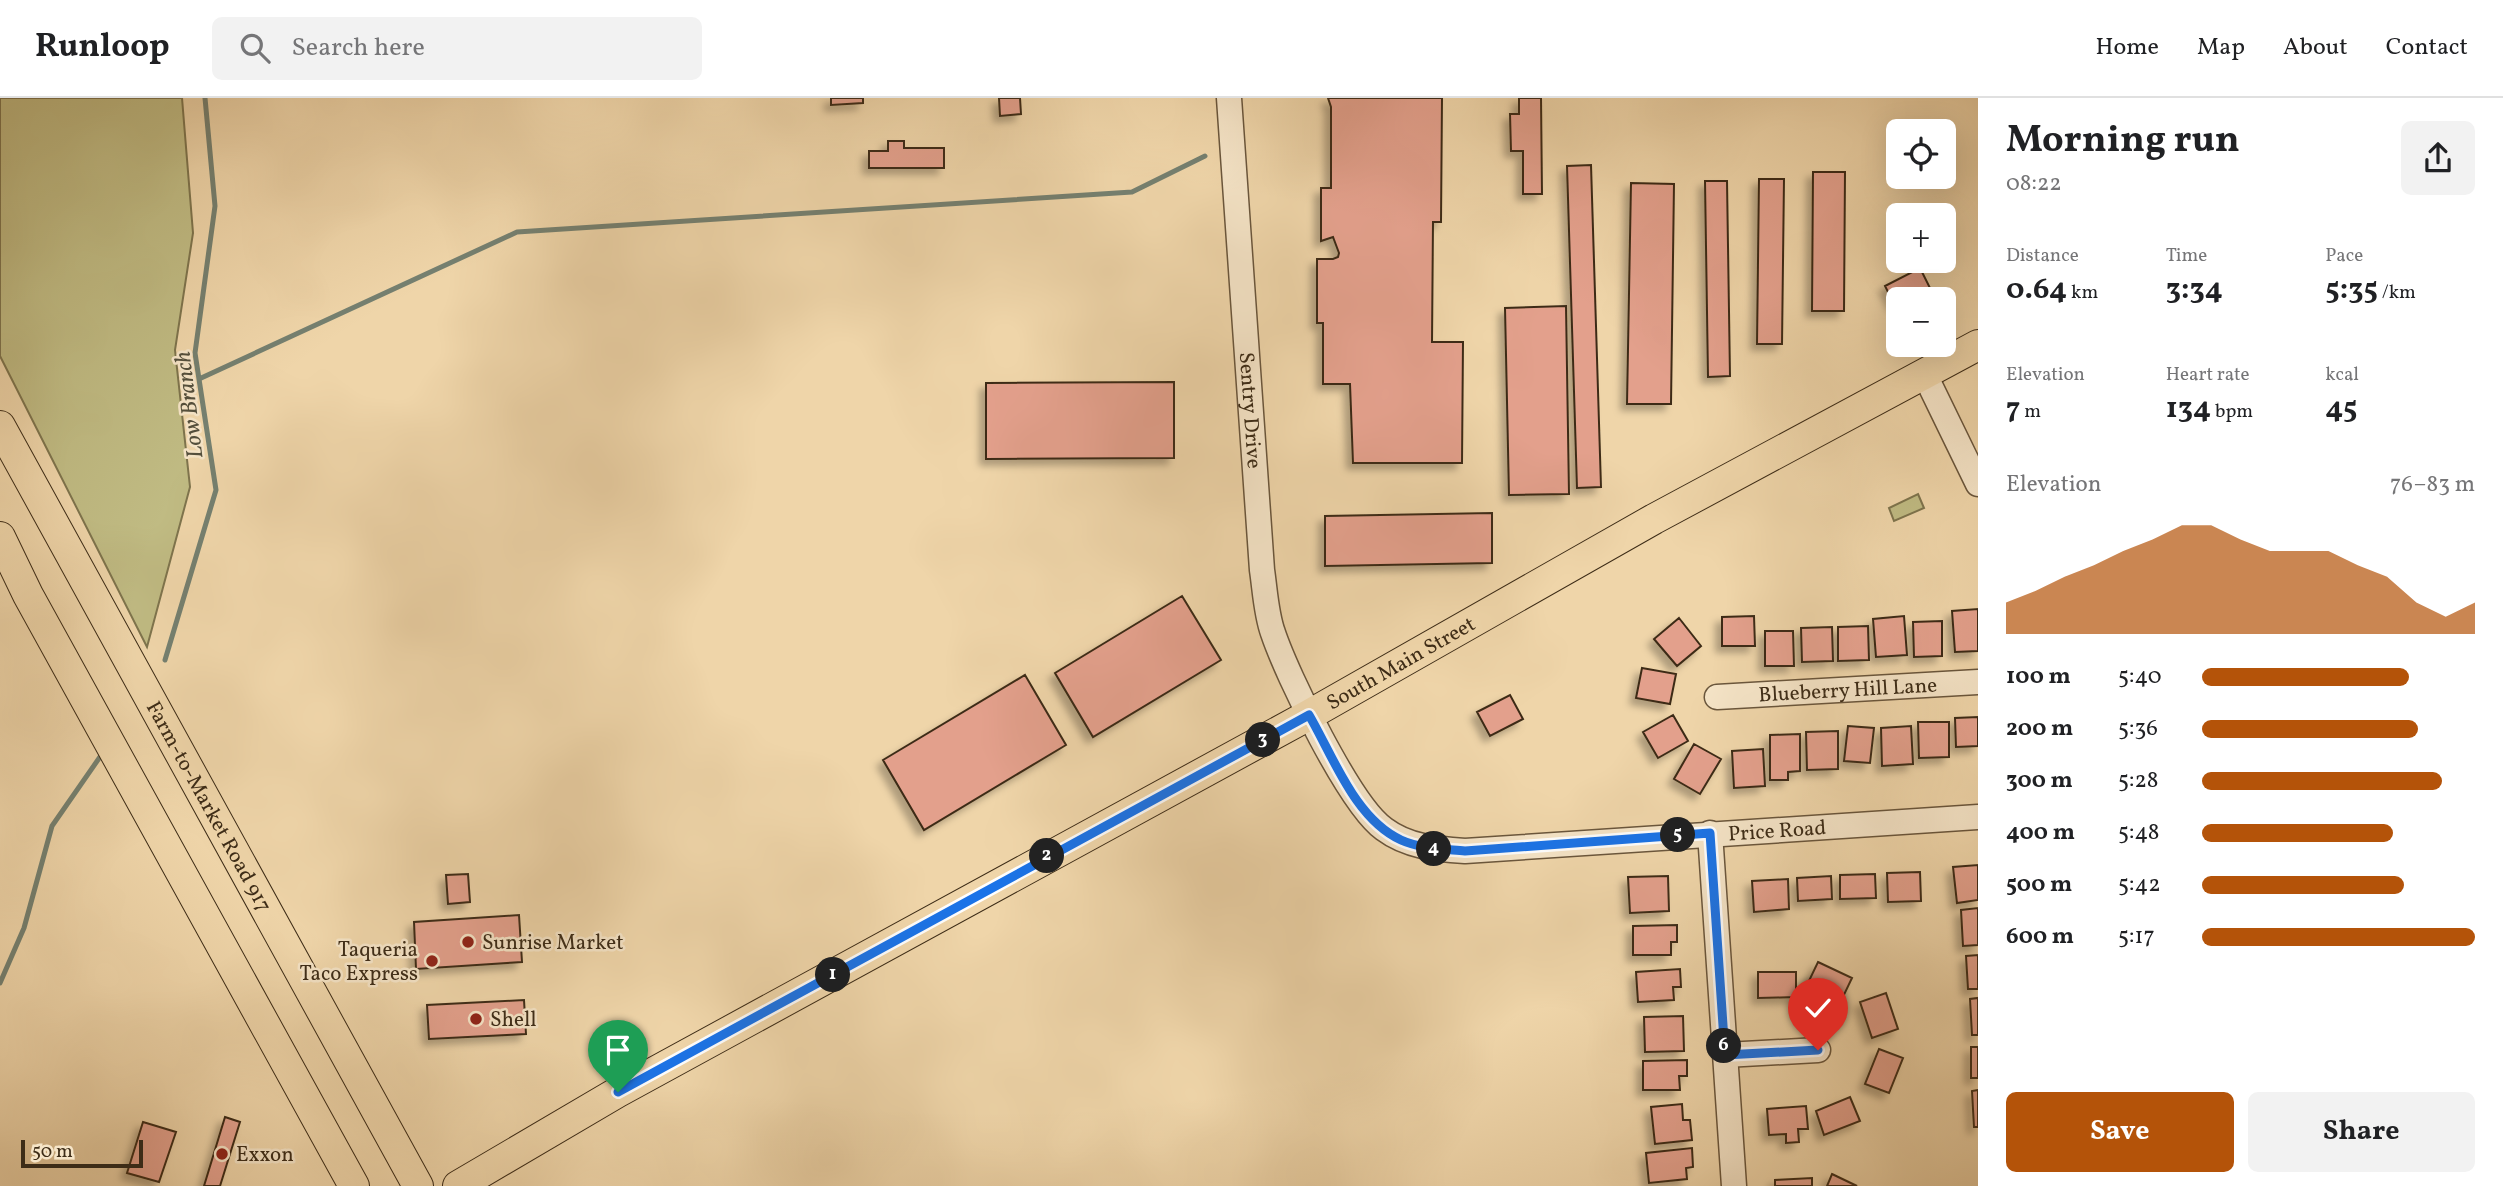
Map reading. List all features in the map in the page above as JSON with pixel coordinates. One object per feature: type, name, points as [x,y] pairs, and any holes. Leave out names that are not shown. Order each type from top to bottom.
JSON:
[{"type":"main road","name":"South Main Street","points":[[458,1186],[618,1092],[1309,715],[1654,519],[1978,345]]},
{"type":"main road","name":"Farm-to-Market Road 917","points":[[0,426],[418,1186]]},
{"type":"main road","points":[[0,537],[29,595],[354,1186]]},
{"type":"street","name":"Sentry Drive","points":[[1229,98],[1262,570],[1272,632],[1309,715]]},
{"type":"street","points":[[1925,375],[1978,484]]},
{"type":"street","name":"Blueberry Hill Lane","points":[[1717,697],[1978,682]]},
{"type":"street","name":"Price Road","points":[[1309,715],[1362,808],[1381,828],[1411,843],[1431,849],[1465,851],[1978,817]]},
{"type":"street","points":[[1710,833],[1734,1186]]},
{"type":"street","points":[[1725,1055],[1818,1050]]},
{"type":"shaded area","points":[[0,98],[182,98],[193,233],[175,350],[190,487],[147,647],[0,356]]},
{"type":"shaded area","points":[[1918,494],[1924,508],[1894,521],[1889,508]]},
{"type":"building","points":[[831,98],[863,98],[863,103],[831,105]]},
{"type":"building","points":[[999,98],[1020,98],[1021,114],[1000,116]]},
{"type":"building","points":[[1328,98],[1442,98],[1441,222],[1433,222],[1432,342],[1463,342],[1462,463],[1353,463],[1350,384],[1323,384],[1323,323],[1317,323],[1317,259],[1333,259],[1338,257],[1339,253],[1333,237],[1321,241],[1321,188],[1331,188],[1331,107]]},
{"type":"building","points":[[1519,98],[1541,98],[1542,194],[1523,194],[1523,151],[1511,151],[1510,114],[1519,114]]},
{"type":"building","points":[[888,141],[904,141],[904,148],[944,148],[944,168],[869,168],[869,151],[888,151]]},
{"type":"building","points":[[1591,165],[1601,487],[1577,488],[1567,166]]},
{"type":"building","points":[[1813,172],[1845,172],[1844,311],[1812,311]]},
{"type":"building","points":[[1759,179],[1784,179],[1782,344],[1757,344]]},
{"type":"building","points":[[1705,181],[1727,181],[1730,376],[1708,377]]},
{"type":"building","points":[[1631,183],[1674,184],[1671,404],[1627,404]]},
{"type":"building","points":[[1910,273],[1922,273],[1930,287],[1886,288],[1885,286]]},
{"type":"building","points":[[1566,306],[1569,494],[1509,495],[1505,308]]},
{"type":"building","points":[[1174,382],[1174,458],[986,459],[986,383]]},
{"type":"building","points":[[1492,513],[1492,563],[1325,566],[1325,516]]},
{"type":"building","points":[[1182,596],[1221,660],[1093,737],[1055,673]]},
{"type":"building","points":[[1978,609],[1978,651],[1955,652],[1952,611]]},
{"type":"building","points":[[1754,616],[1755,646],[1722,646],[1722,617]]},
{"type":"building","points":[[1904,616],[1907,655],[1876,657],[1873,619]]},
{"type":"building","points":[[1679,618],[1701,646],[1677,666],[1654,639]]},
{"type":"building","points":[[1942,621],[1942,656],[1914,657],[1913,622]]},
{"type":"building","points":[[1868,626],[1869,660],[1838,661],[1838,627]]},
{"type":"building","points":[[1832,627],[1833,661],[1802,662],[1801,628]]},
{"type":"building","points":[[1765,631],[1793,631],[1794,666],[1765,666]]},
{"type":"building","points":[[1642,668],[1676,674],[1670,704],[1636,698]]},
{"type":"building","points":[[1025,675],[1066,745],[924,830],[883,760]]},
{"type":"building","points":[[1510,695],[1523,719],[1490,736],[1477,712]]},
{"type":"building","points":[[1673,715],[1688,741],[1658,758],[1643,732]]},
{"type":"building","points":[[1978,717],[1978,746],[1956,747],[1955,718]]},
{"type":"building","points":[[1918,722],[1949,722],[1949,757],[1919,758]]},
{"type":"building","points":[[1848,726],[1874,728],[1870,763],[1844,761]]},
{"type":"building","points":[[1911,726],[1913,764],[1882,766],[1881,728]]},
{"type":"building","points":[[1838,731],[1838,769],[1807,770],[1806,732]]},
{"type":"building","points":[[1800,734],[1800,771],[1788,772],[1788,780],[1770,780],[1770,735]]},
{"type":"building","points":[[1694,744],[1721,759],[1700,794],[1674,779]]},
{"type":"building","points":[[1763,749],[1765,786],[1734,788],[1732,751]]},
{"type":"building","points":[[1978,865],[1978,900],[1957,903],[1953,867]]},
{"type":"building","points":[[1920,872],[1921,901],[1888,902],[1887,873]]},
{"type":"building","points":[[468,874],[470,902],[448,904],[446,875]]},
{"type":"building","points":[[1875,874],[1876,898],[1840,899],[1840,875]]},
{"type":"building","points":[[1668,876],[1669,911],[1630,913],[1628,877]]},
{"type":"building","points":[[1831,876],[1832,899],[1798,901],[1797,878]]},
{"type":"building","points":[[1788,879],[1789,909],[1754,912],[1752,881]]},
{"type":"building","points":[[1978,908],[1978,945],[1963,946],[1961,910]]},
{"type":"building","name":"Sunrise Market","points":[[519,915],[522,962],[416,969],[414,922]]},
{"type":"building","points":[[1677,925],[1677,942],[1671,942],[1671,955],[1633,955],[1633,926]]},
{"type":"building","points":[[1978,955],[1978,989],[1968,989],[1966,956]]},
{"type":"building","points":[[1818,962],[1852,978],[1841,1001],[1807,985]]},
{"type":"building","points":[[1680,969],[1681,987],[1673,987],[1674,1000],[1638,1002],[1636,972]]},
{"type":"building","points":[[1758,972],[1796,972],[1796,997],[1758,998]]},
{"type":"building","points":[[1886,993],[1898,1029],[1872,1038],[1860,1002]]},
{"type":"building","points":[[1978,998],[1978,1035],[1972,1035],[1970,999]]},
{"type":"building","name":"Shell","points":[[524,1000],[526,1034],[429,1039],[427,1005]]},
{"type":"building","points":[[1683,1016],[1684,1051],[1645,1052],[1644,1017]]},
{"type":"building","points":[[1971,1047],[1978,1047],[1978,1078],[1971,1078]]},
{"type":"building","points":[[1879,1049],[1903,1058],[1889,1093],[1865,1084]]},
{"type":"building","points":[[1687,1060],[1687,1076],[1679,1076],[1680,1090],[1643,1090],[1643,1061]]},
{"type":"building","points":[[1978,1090],[1978,1127],[1974,1127],[1972,1091]]},
{"type":"building","points":[[1850,1097],[1860,1121],[1824,1135],[1816,1111]]},
{"type":"building","points":[[1682,1104],[1683,1120],[1690,1120],[1692,1140],[1655,1144],[1651,1107]]},
{"type":"building","points":[[1806,1106],[1808,1129],[1798,1129],[1799,1142],[1786,1143],[1786,1134],[1769,1135],[1767,1109]]},
{"type":"building","name":"Exxon","points":[[225,1117],[240,1122],[220,1186],[204,1186]]},
{"type":"building","points":[[143,1122],[176,1132],[159,1182],[127,1173]]},
{"type":"building","points":[[1692,1148],[1693,1167],[1686,1168],[1687,1179],[1649,1183],[1646,1153]]},
{"type":"building","points":[[1832,1174],[1857,1186],[1827,1186]]},
{"type":"building","points":[[1812,1178],[1812,1186],[1775,1186],[1775,1180]]},
{"type":"waterway","name":"Low Branch","points":[[165,660],[216,490],[195,353],[215,206],[205,98]]},
{"type":"waterway","points":[[199,379],[517,232],[1132,192],[1205,156]]},
{"type":"waterway","name":"Low Branch","points":[[0,983],[24,928],[52,826],[102,754]]},
{"type":"place","name":"Sunrise Market","points":[[468,942]]},
{"type":"place","name":"Taqueria Taco Express","points":[[432,961]]},
{"type":"place","name":"Shell","points":[[476,1019]]},
{"type":"place","name":"Exxon","points":[[222,1154]]},
{"type":"route","points":[[618,1092],[1309,715],[1362,808],[1381,828],[1401,840],[1431,849],[1465,851],[1710,833],[1725,1055],[1818,1050]]}]
